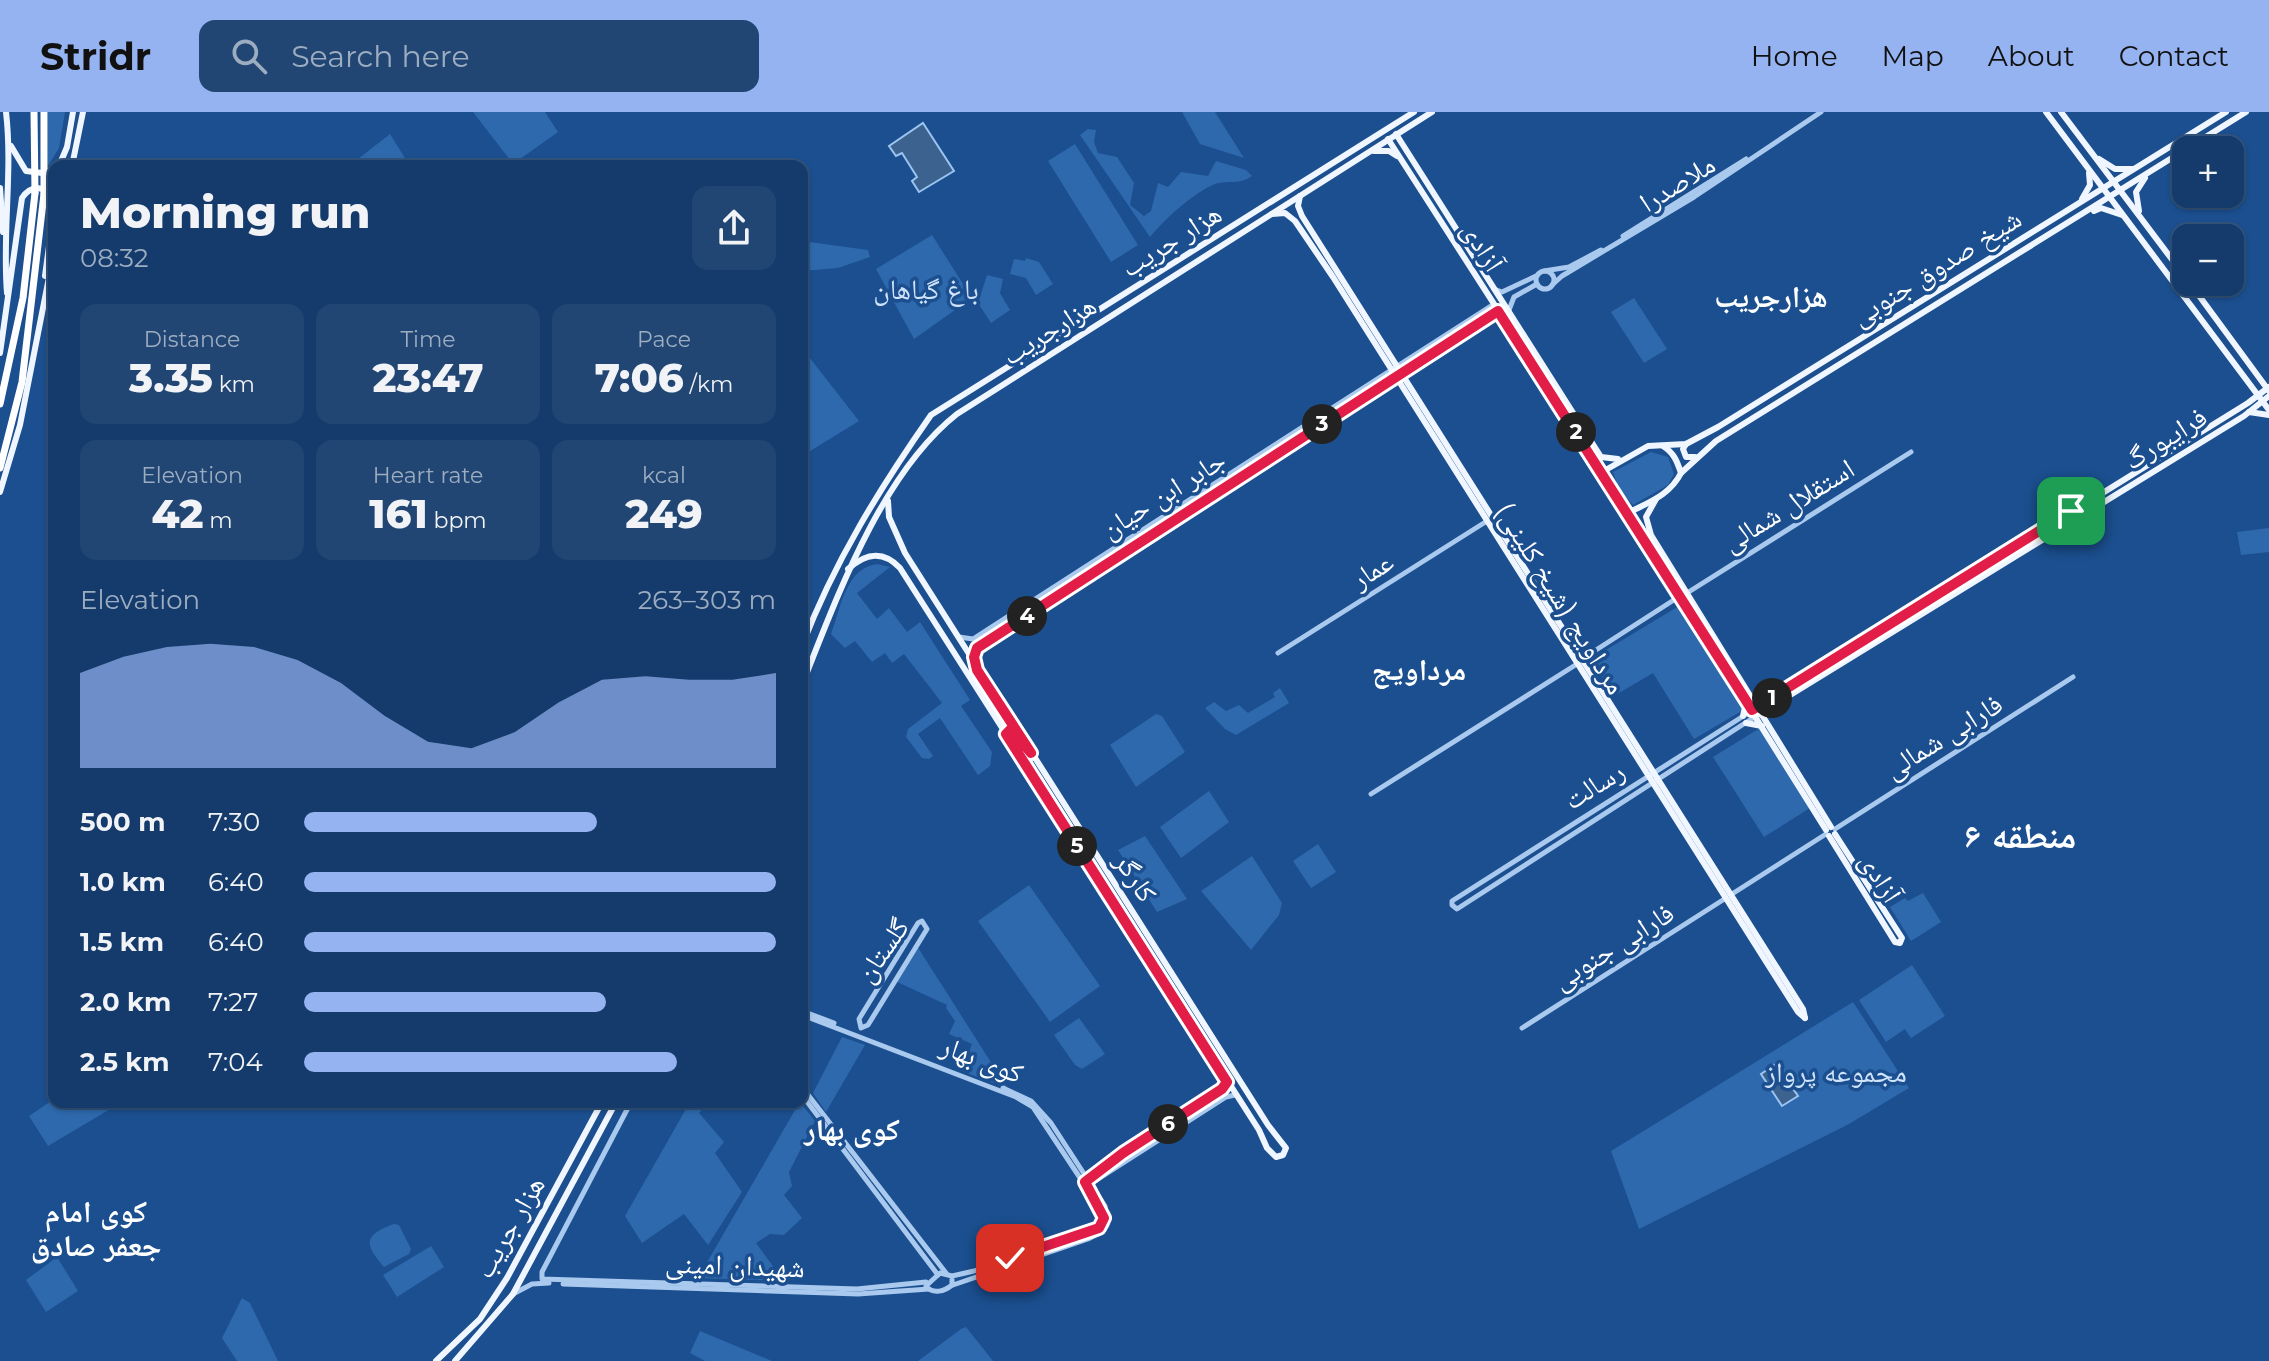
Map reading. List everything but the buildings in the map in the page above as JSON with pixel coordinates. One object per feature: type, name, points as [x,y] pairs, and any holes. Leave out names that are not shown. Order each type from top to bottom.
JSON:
[{"type":"highway","points":[[0,404],[23,298],[35,193],[34,112]]},
{"type":"highway","points":[[0,468],[22,382],[44,194],[44,112]]},
{"type":"main road","points":[[5,264],[10,143],[6,112]]},
{"type":"main road","points":[[60,160],[67,147],[73,112]]},
{"type":"main road","points":[[73,160],[83,112]]},
{"type":"main road","name":"هزار جریب","points":[[808,632],[840,557],[882,486],[931,415],[1414,112]]},
{"type":"main road","name":"هزارجریب","points":[[808,670],[848,569],[927,441],[957,414],[1432,112]]},
{"type":"main road","points":[[2046,112],[2269,413]]},
{"type":"main road","points":[[2061,112],[2172,259]]},
{"type":"main road","name":"شیخ صدوق جنوبی","points":[[2187,136],[2226,112]]},
{"type":"main road","name":"شیخ صدوق جنوبی","points":[[2208,136],[2246,112]]},
{"type":"main road","name":"آزادی","points":[[1392,128],[1496,308],[1601,457],[1622,459]]},
{"type":"main road","name":"آزادی","points":[[1384,133],[1509,315],[1602,472],[1749,697],[1898,940]]},
{"type":"main road","points":[[10,143],[26,171],[48,171]]},
{"type":"main road","name":"شیخ صدوق جنوبی","points":[[1602,472],[1648,446],[1686,444],[1846,349],[2172,146]]},
{"type":"main road","points":[[2089,150],[2115,169],[2135,168],[2143,164]]},
{"type":"main road","points":[[1372,151],[1389,151],[1400,157]]},
{"type":"main road","name":"شیخ صدوق جنوبی","points":[[1628,513],[1672,488],[1695,457],[1716,441],[2172,158]]},
{"type":"main road","points":[[2075,205],[2090,185],[2091,178],[2082,159]]},
{"type":"main road","points":[[2147,225],[2136,201],[2139,184],[2149,173]]},
{"type":"main road","points":[[0,188],[8,304]]},
{"type":"main road","points":[[0,353],[20,202],[27,191],[43,189],[48,194]]},
{"type":"main road","name":"مرداویج (شیخ کلینی)","points":[[1300,196],[1298,206],[1302,216],[1336,275],[1487,521],[1579,661]]},
{"type":"main road","points":[[2080,216],[2101,208],[2125,216]]},
{"type":"main road","name":"مرداویج (شیخ کلینی)","points":[[1272,214],[1285,213],[1295,221],[1336,275]]},
{"type":"main road","points":[[38,327],[48,253]]},
{"type":"main road","points":[[0,492],[20,425],[48,280]]},
{"type":"main road","points":[[2199,296],[2269,389]]},
{"type":"main road","name":"مرداویج (شیخ کلینی)","points":[[1396,372],[1803,1009],[1805,1018],[1798,1012],[1729,896]]},
{"type":"main road","points":[[2237,410],[2249,399],[2249,383]]},
{"type":"main road","name":"فرایبورگ","points":[[1757,711],[1767,701],[2075,520],[2249,412],[2269,389]]},
{"type":"main road","name":"فرایبورگ","points":[[1757,711],[1776,704],[2057,519],[2260,399]]},
{"type":"main road","points":[[2249,412],[2269,413]]},
{"type":"main road","points":[[1686,444],[1683,453],[1690,458],[1695,457]]},
{"type":"main road","points":[[1663,446],[1676,459],[1681,473]]},
{"type":"main road","name":"آزادی","points":[[1656,499],[1648,510],[1647,526],[1683,594]]},
{"type":"main road","name":"کارگر","points":[[848,569],[870,555],[886,557],[900,568],[1273,1155],[1283,1155],[1286,1148],[1268,1125],[935,602],[895,534],[888,501]]},
{"type":"main road","points":[[2071,511],[2069,516],[2075,520]]},
{"type":"main road","points":[[2057,519],[2062,522],[2062,527]]},
{"type":"main road","points":[[926,608],[935,602]]},
{"type":"main road","points":[[973,682],[997,715],[1002,717],[1003,710]]},
{"type":"main road","points":[[1767,701],[1749,697],[1745,719],[1765,723],[1776,704]]},
{"type":"main road","points":[[1006,734],[1011,729],[1031,753]]},
{"type":"main road","name":"هزار جریب","points":[[436,1361],[480,1319],[494,1298],[599,1108]]},
{"type":"main road","points":[[455,1361],[513,1294],[613,1108]]},
{"type":"main road","points":[[579,1147],[583,1154],[589,1154]]},
{"type":"main road","points":[[571,1162],[578,1163],[582,1169]]},
{"type":"street","name":"ملاصدرا","points":[[1552,285],[1818,113]]},
{"type":"street","name":"ملاصدرا","points":[[1544,271],[1561,270],[1579,262],[1669,209]]},
{"type":"street","points":[[1488,283],[1502,292],[1544,271],[1553,276],[1552,285],[1544,289],[1537,284],[1536,276]]},
{"type":"street","points":[[1509,315],[1510,301],[1537,284]]},
{"type":"street","points":[[1396,372],[1496,308]]},
{"type":"street","name":"جابر ابن حیان","points":[[975,638],[1396,372]]},
{"type":"street","name":"جابر ابن حیان","points":[[982,645],[1396,372]]},
{"type":"street","name":"استقلال شمالی","points":[[1371,794],[1911,452]]},
{"type":"street","name":"عمار","points":[[1278,653],[1487,521]]},
{"type":"street","points":[[1078,572],[1083,580]]},
{"type":"street","points":[[955,634],[966,641],[975,638],[976,644],[982,645]]},
{"type":"street","points":[[977,670],[975,653],[982,645]]},
{"type":"street","name":"فارابی شمالی","points":[[1729,896],[2073,677]]},
{"type":"street","name":"رسالت","points":[[1653,778],[1452,901],[1457,909],[1757,711]]},
{"type":"street","name":"فارابی جنوبی","points":[[1522,1028],[1729,896]]},
{"type":"street","name":"گلستان","points":[[922,921],[927,929],[868,1025],[861,1028],[859,1019],[922,921]]},
{"type":"street","name":"کوی بهار","points":[[808,1015],[1026,1098],[1051,1123],[1108,1213],[1107,1225],[1102,1232],[942,1291],[929,1289]]},
{"type":"street","points":[[1087,1182],[1123,1153],[1193,1109],[1227,1082]]},
{"type":"street","points":[[808,1095],[938,1275]]},
{"type":"street","points":[[1087,1182],[1095,1181],[1235,1095]]},
{"type":"street","points":[[808,1102],[950,1275],[952,1285]]},
{"type":"street","points":[[513,1294],[544,1281],[542,1272],[628,1108]]},
{"type":"street","points":[[1193,1109],[1197,1116]]},
{"type":"street","name":"کوی بهار","points":[[927,1282],[938,1275],[950,1275],[1099,1228],[1104,1218],[1087,1182]]},
{"type":"street","name":"شهیدان امینی","points":[[544,1281],[858,1294],[929,1289]]},
{"type":"street","points":[[927,1282],[929,1289]]},
{"type":"street","name":"شهیدان امینی","points":[[714,1287],[857,1289],[927,1282]]},
{"type":"green space","points":[[48,112],[65,112],[59,148],[52,160],[48,160]]},
{"type":"green space","points":[[473,112],[545,112],[558,132],[519,160],[510,160]]},
{"type":"green space","points":[[1182,112],[1215,112],[1244,158],[1200,144]]},
{"type":"green space","points":[[1088,129],[1096,130],[1094,142],[1098,153],[1117,157],[1134,183],[1130,205],[1144,216],[1151,211],[1158,183],[1168,187],[1181,172],[1208,176],[1216,161],[1246,170],[1252,176],[1207,188],[1180,207],[1150,237],[1080,135]]},
{"type":"green space","points":[[390,134],[406,160],[357,160]]},
{"type":"green space","points":[[1075,144],[1138,245],[1111,262],[1048,161]]},
{"type":"green space","name":"باغ گیاهان","points":[[932,235],[972,298],[914,339],[876,269]]},
{"type":"green space","points":[[808,242],[868,250],[870,257],[838,268],[808,270]]},
{"type":"green space","points":[[1026,258],[1039,262],[1053,284],[1036,295],[1026,278],[1010,274],[1014,259],[1025,261]]},
{"type":"green space","points":[[987,275],[1003,279],[1000,293],[1010,310],[991,323],[978,303]]},
{"type":"green space","points":[[1634,298],[1667,349],[1644,363],[1611,312]]},
{"type":"green space","points":[[808,356],[859,421],[808,452]]},
{"type":"green space","points":[[1651,452],[1668,457],[1674,474],[1668,485],[1633,505],[1619,490],[1613,472]]},
{"type":"green space","points":[[2269,528],[2269,552],[2241,555],[2237,532]]},
{"type":"green space","points":[[877,564],[890,567],[857,593],[877,619],[889,608],[907,632],[920,622],[970,700],[961,706],[992,752],[990,766],[978,775],[940,718],[918,734],[933,756],[929,759],[922,758],[906,737],[908,729],[942,703],[904,654],[892,663],[885,653],[872,662],[855,641],[845,648],[831,634],[851,581],[867,567]]},
{"type":"green space","points":[[1679,606],[1745,709],[1694,739],[1653,673],[1614,696],[1591,659]]},
{"type":"green space","points":[[1280,688],[1289,703],[1236,735],[1225,729],[1205,708],[1214,702],[1226,711],[1239,705],[1248,713],[1275,697],[1273,693]]},
{"type":"green space","points":[[1156,714],[1162,716],[1185,752],[1136,787],[1110,745]]},
{"type":"green space","points":[[1760,728],[1810,808],[1764,837],[1713,757]]},
{"type":"green space","points":[[1209,791],[1229,822],[1181,858],[1160,827]]},
{"type":"green space","points":[[1145,836],[1187,899],[1157,912],[1118,850]]},
{"type":"green space","points":[[1318,844],[1336,872],[1311,888],[1293,861]]},
{"type":"green space","points":[[1252,856],[1282,903],[1279,915],[1251,950],[1201,891]]},
{"type":"green space","points":[[1029,885],[1100,986],[1050,1022],[978,921]]},
{"type":"green space","points":[[1923,893],[1941,922],[1911,941],[1890,907],[1905,898],[1908,901]]},
{"type":"green space","points":[[917,946],[1008,1089],[962,1071],[972,1044],[949,1034],[955,1021],[947,1005],[895,981]]},
{"type":"green space","points":[[1912,965],[1945,1016],[1911,1038],[1905,1029],[1886,1042],[1859,1000]]},
{"type":"green space","name":"مجموعه پرواز","points":[[1853,1002],[1909,1088],[1849,1124],[1639,1229],[1611,1151]]},
{"type":"green space","points":[[1079,1018],[1105,1054],[1082,1069],[1075,1065],[1054,1035]]},
{"type":"green space","points":[[842,1037],[865,1045],[826,1112],[813,1093]]},
{"type":"green space","points":[[48,1103],[48,1108],[112,1108],[48,1146],[29,1116]]},
{"type":"green space","points":[[687,1108],[704,1108],[699,1113],[724,1142],[715,1153],[742,1192],[708,1245],[684,1214],[642,1243],[625,1216]]},
{"type":"green space","points":[[805,1108],[815,1121],[789,1172],[792,1186],[784,1195],[802,1218],[784,1235],[770,1234],[756,1243],[784,1281],[698,1278],[795,1110]]},
{"type":"green space","points":[[394,1224],[399,1225],[411,1249],[409,1254],[384,1267],[373,1252],[370,1241],[377,1232]]},
{"type":"green space","points":[[431,1246],[444,1267],[397,1297],[383,1275]]},
{"type":"green space","points":[[57,1257],[78,1291],[46,1312],[26,1280]]},
{"type":"green space","points":[[242,1298],[250,1303],[278,1361],[237,1361],[222,1338]]},
{"type":"green space","points":[[966,1327],[993,1361],[918,1361],[961,1329]]},
{"type":"green space","points":[[700,1331],[772,1361],[705,1361],[690,1353]]},
{"type":"shaded area","points":[[923,123],[954,171],[919,192],[912,181],[917,177],[902,153],[896,156],[889,146]]},
{"type":"shaded area","points":[[1776,1064],[1798,1096],[1782,1106],[1761,1074]]},
{"type":"district","name":"هزارجریب","points":[[1771,296]]},
{"type":"district","name":"مرداویج","points":[[1419,669]]},
{"type":"district","name":"منطقه ۶","points":[[2020,835]]},
{"type":"district","name":"کوی بهار","points":[[852,1129]]},
{"type":"district","name":"کوی امام جعفر صادق","points":[[96,1228]]},
{"type":"route","points":[[1010,1258],[1099,1228],[1104,1218],[1102,1211],[1085,1182],[1123,1153],[1222,1089],[1227,1082],[1006,734],[1011,729],[1031,753],[977,670],[974,657],[977,648],[1498,311],[1752,710],[2071,511]]}]
